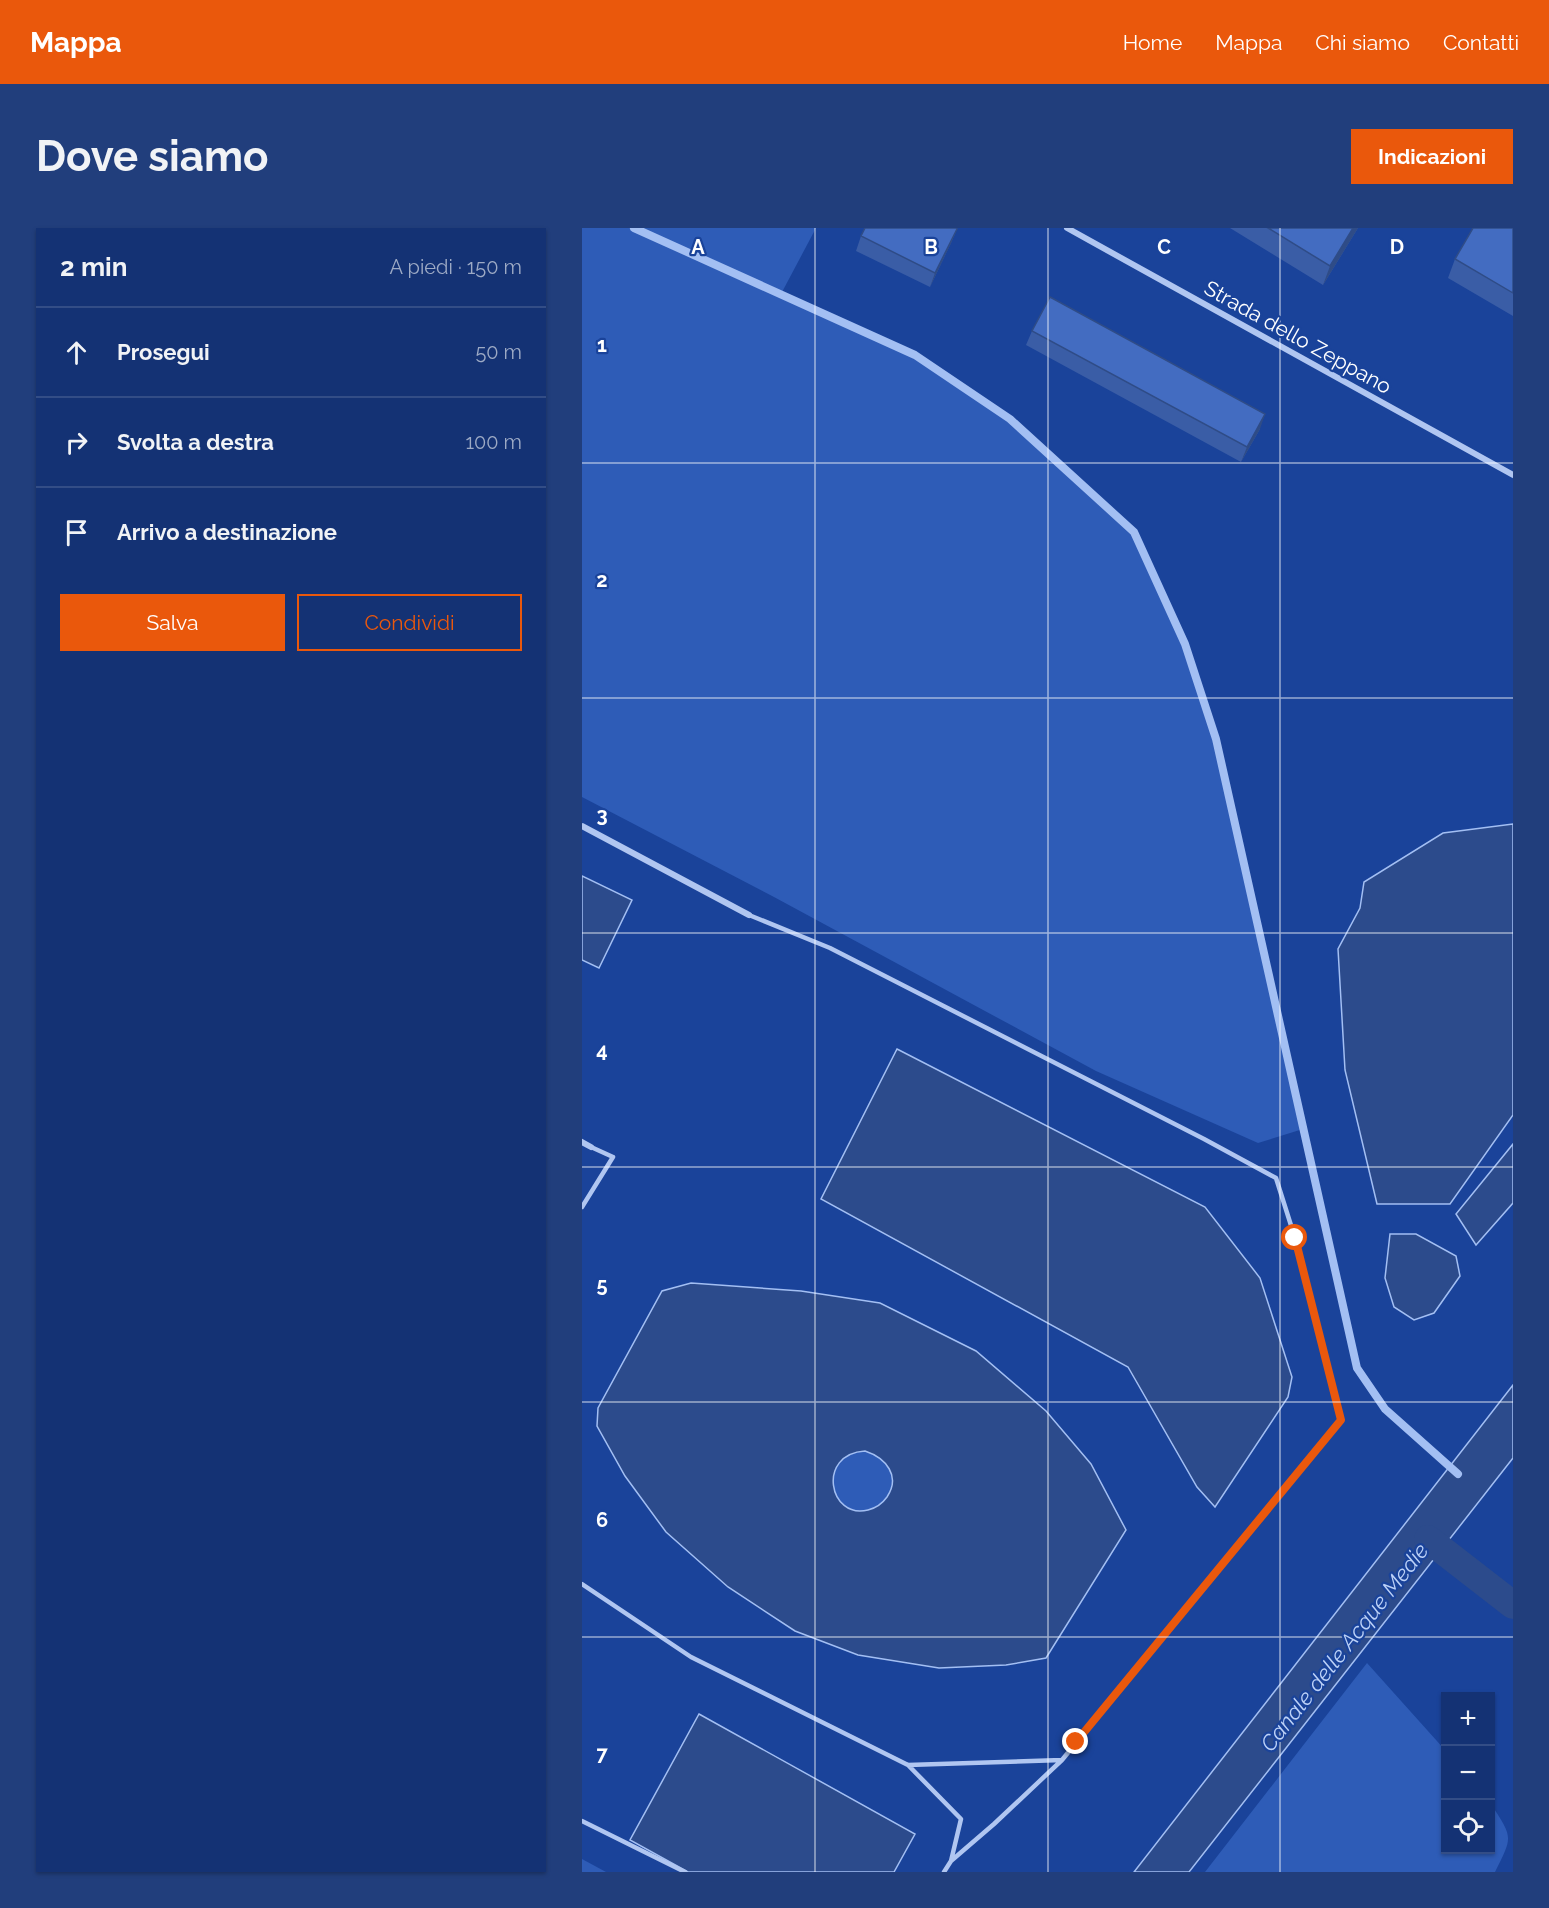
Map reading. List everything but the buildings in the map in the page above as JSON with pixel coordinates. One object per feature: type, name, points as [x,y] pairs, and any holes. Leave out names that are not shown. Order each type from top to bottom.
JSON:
[{"type":"street","name":"Strada dello Zeppano","points":[[1067,228],[1513,475]]},
{"type":"street","points":[[582,826],[749,915]]},
{"type":"street","points":[[582,1142],[591,1147]]},
{"type":"lane","points":[[749,915],[830,948],[1204,1138],[1276,1178],[1295,1238],[1341,1420],[1062,1760],[951,1862],[944,1872]]},
{"type":"lane","points":[[582,1207],[613,1157],[591,1147]]},
{"type":"lane","points":[[582,1584],[691,1657],[908,1765],[961,1819],[951,1862]]},
{"type":"lane","points":[[908,1765],[1062,1760]]},
{"type":"lane","points":[[582,1821],[685,1872]]},
{"type":"shaded area","points":[[582,228],[816,228],[781,294],[915,355],[1010,419],[1134,532],[1185,644],[1216,739],[1303,1129],[1258,1143],[1096,1071],[774,897],[582,797]]},
{"type":"shaded area","points":[[862,1451],[883,1460],[892,1481],[883,1502],[862,1511],[841,1502],[832,1481],[841,1460]]},
{"type":"shaded area","points":[[1367,1663],[1441,1746],[1441,1854],[1495,1854],[1495,1810],[1508,1837],[1505,1851],[1495,1872],[1205,1872]]},
{"type":"shaded area","points":[[582,1859],[606,1872],[582,1872]]},
{"type":"water","points":[[1513,824],[1513,1115],[1450,1204],[1377,1204],[1345,1070],[1338,949],[1360,908],[1364,882],[1443,833]]},
{"type":"water","points":[[582,876],[632,900],[599,968],[582,960]]},
{"type":"water","points":[[897,1049],[1205,1207],[1260,1278],[1292,1377],[1288,1397],[1215,1507],[1197,1487],[1128,1367],[821,1199]]},
{"type":"water","points":[[1513,1144],[1513,1203],[1476,1245],[1456,1214]]},
{"type":"water","points":[[1390,1234],[1416,1234],[1456,1256],[1460,1276],[1434,1313],[1414,1320],[1394,1307],[1385,1278]]},
{"type":"water","points":[[691,1283],[801,1291],[880,1303],[976,1351],[1046,1411],[1091,1464],[1126,1530],[1046,1658],[1006,1665],[939,1668],[858,1655],[795,1631],[728,1587],[666,1532],[625,1476],[597,1426],[598,1408],[662,1291]],"holes":[[[865,1451],[873,1454],[889,1469],[892,1475],[891,1489],[881,1504],[876,1507],[868,1510],[855,1510],[844,1505],[837,1497],[834,1474],[839,1463],[849,1455]]]},
{"type":"water","name":"Canale delle Acque Medie","points":[[1513,1385],[1513,1458],[1189,1872],[1134,1872]]},
{"type":"water","points":[[699,1714],[915,1834],[894,1872],[688,1872],[630,1840]]},
{"type":"waterway","points":[[634,228],[915,355],[1010,419],[1134,532],[1185,644],[1216,739],[1357,1368],[1385,1409],[1458,1474]]},
{"type":"waterway","name":"Canale delle Acque Medie","points":[[1428,1539],[1513,1605]]},
{"type":"route","points":[[1076,1742],[1341,1420],[1295,1238]]}]
